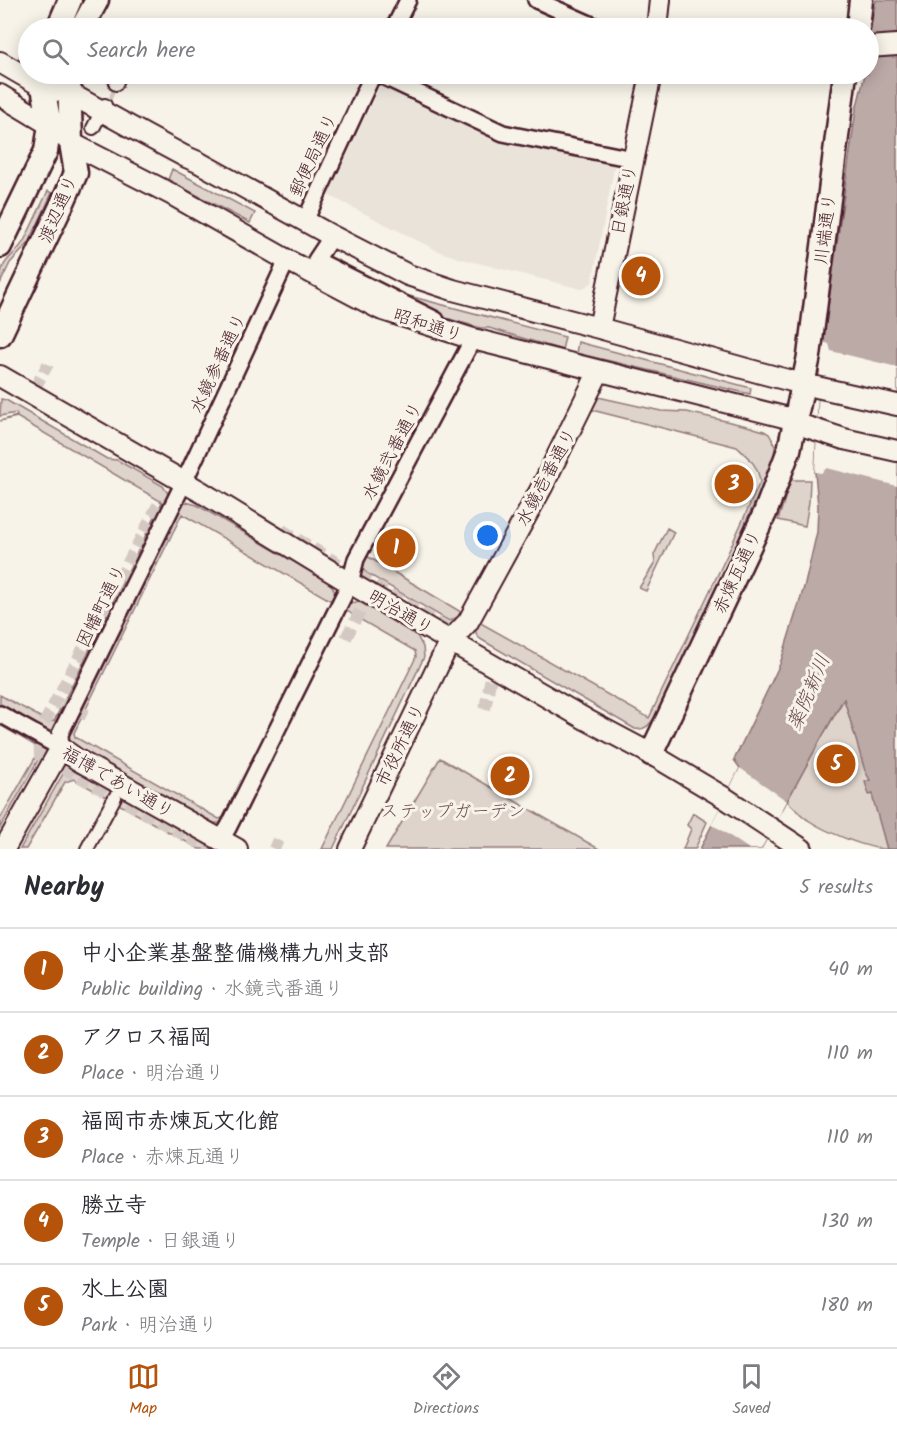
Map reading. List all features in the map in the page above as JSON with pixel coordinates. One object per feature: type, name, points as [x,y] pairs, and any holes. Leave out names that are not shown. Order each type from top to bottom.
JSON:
[{"type":"main road","points":[[62,18],[70,0]]},
{"type":"main road","points":[[87,18],[97,0]]},
{"type":"main road","points":[[859,18],[861,0]]},
{"type":"main road","name":"渡辺通り","points":[[0,246],[46,151],[50,125],[45,84]]},
{"type":"main road","name":"渡辺通り","points":[[0,335],[76,173],[71,143],[70,84]]},
{"type":"main road","name":"川端通り","points":[[811,385],[809,356],[844,84]]},
{"type":"main road","name":"赤煉瓦通り","points":[[651,754],[765,513],[789,450],[796,420],[811,385]]},
{"type":"street","points":[[399,18],[408,0]]},
{"type":"street","points":[[536,0],[575,18]]},
{"type":"street","points":[[658,18],[660,0]]},
{"type":"street","points":[[879,46],[897,45]]},
{"type":"street","points":[[0,62],[18,69]]},
{"type":"street","points":[[70,84],[145,135],[408,275],[453,290],[811,385],[897,405]]},
{"type":"street","name":"郵便局通り","points":[[305,221],[368,84]]},
{"type":"street","points":[[399,84],[504,133],[633,159]]},
{"type":"street","name":"日銀通り","points":[[599,328],[649,84]]},
{"type":"street","name":"昭和通り","points":[[0,95],[50,125],[71,143],[171,194],[287,260],[380,309],[473,339],[796,420],[804,426],[844,439],[897,451]]},
{"type":"street","points":[[93,128],[104,101]]},
{"type":"street","points":[[332,236],[316,260],[473,339]]},
{"type":"street","name":"水鏡参番通り","points":[[184,482],[287,260]]},
{"type":"street","name":"水鏡弐番通り","points":[[229,844],[228,828],[350,583],[356,559],[473,339]]},
{"type":"street","name":"水鏡壱番通り","points":[[450,641],[468,622],[542,487],[599,371]]},
{"type":"street","name":"明治通り","points":[[0,376],[184,482],[350,583],[587,720],[651,754],[725,798],[802,849]]},
{"type":"street","name":"因幡町通り","points":[[61,748],[60,734],[184,482]]},
{"type":"street","name":"市役所通り","points":[[350,849],[450,641]]},
{"type":"street","name":"福博であい通り","points":[[0,714],[229,844]]},
{"type":"street","points":[[4,849],[61,748]]},
{"type":"street","points":[[87,849],[115,797]]},
{"type":"shaded area","points":[[386,85],[494,138],[615,163],[592,283],[581,289],[458,258],[438,251],[328,195],[379,88]]},
{"type":"green space","points":[[172,169],[255,213],[250,223],[168,180]]},
{"type":"green space","points":[[48,191],[52,193],[29,243],[10,263],[0,284],[2,268],[25,239]]},
{"type":"green space","points":[[394,292],[565,337],[562,350],[407,307]]},
{"type":"green space","points":[[578,342],[751,388],[750,394],[576,353]]},
{"type":"green space","points":[[598,397],[661,411],[687,412],[747,426],[769,434],[775,447],[764,484],[732,555],[655,717],[642,729],[635,729],[482,640],[476,632],[479,622],[649,718],[760,482],[755,466],[737,447],[588,409]]},
{"type":"green space","points":[[1,399],[107,459],[117,460],[163,486],[169,495],[56,730],[47,734],[0,704],[0,695],[49,722],[54,721],[162,502],[17,417],[0,421],[17,416],[16,413],[0,416]]},
{"type":"green space","points":[[791,480],[810,480],[805,526],[778,520]]},
{"type":"green space","points":[[180,503],[197,505],[330,583],[334,592],[333,602],[182,514],[74,733],[75,737],[219,819],[225,817],[220,823],[214,823],[72,745],[67,739],[68,728]]},
{"type":"green space","points":[[667,528],[674,532],[646,591],[639,588],[655,563],[654,555]]},
{"type":"green space","points":[[365,555],[461,612],[458,617],[449,621],[368,574],[362,566]]},
{"type":"green space","points":[[360,602],[417,636],[423,647],[424,657],[333,849],[322,849],[416,657],[415,651],[345,609],[351,603]]},
{"type":"green space","points":[[844,699],[870,780],[887,849],[857,843],[824,829],[805,818],[787,801]]},
{"type":"green space","points":[[0,720],[44,747],[0,828],[0,819],[39,751],[36,746],[0,725]]},
{"type":"green space","name":"ステップガーデン","points":[[440,758],[599,849],[386,849]]},
{"type":"green space","points":[[69,769],[215,849],[199,849],[74,779],[65,782],[26,849],[20,849],[63,774]]},
{"type":"green space","points":[[693,813],[707,822],[695,849],[683,849],[691,829],[687,825]]},
{"type":"water","name":"薬院新川","points":[[876,0],[897,0],[897,849],[887,849],[873,794],[869,795],[865,782],[870,780],[865,771],[844,699],[761,849],[700,849],[740,768],[734,760],[780,664],[805,584],[817,532],[818,506],[815,472],[820,366],[856,110],[862,84],[879,84],[879,18],[872,18]]},
{"type":"pier","points":[[823,342],[829,344],[831,351],[897,367],[897,486],[827,468],[821,473],[815,472]]},
{"type":"pier","points":[[740,768],[787,801],[761,849],[749,849],[711,825]]},
{"type":"tunnel","points":[[46,91],[64,111],[93,128],[81,153]]},
{"type":"tunnel","points":[[35,388],[48,364]]},
{"type":"tunnel","points":[[158,505],[39,733],[40,755],[210,849]]},
{"type":"tunnel","points":[[282,530],[460,636]]},
{"type":"tunnel","points":[[346,638],[372,588]]},
{"type":"tunnel","points":[[485,709],[494,660]]},
{"type":"tunnel","points":[[62,703],[87,715]]},
{"type":"tunnel","points":[[274,849],[278,840]]},
{"type":"place","name":"勝立寺","points":[[641,276]]},
{"type":"place","name":"福岡市赤煉瓦文化館","points":[[734,484]]},
{"type":"place","name":"中小企業基盤整備機構九州支部","points":[[396,548]]},
{"type":"place","name":"水上公園","points":[[836,764]]},
{"type":"place","name":"アクロス福岡","points":[[510,776]]}]
